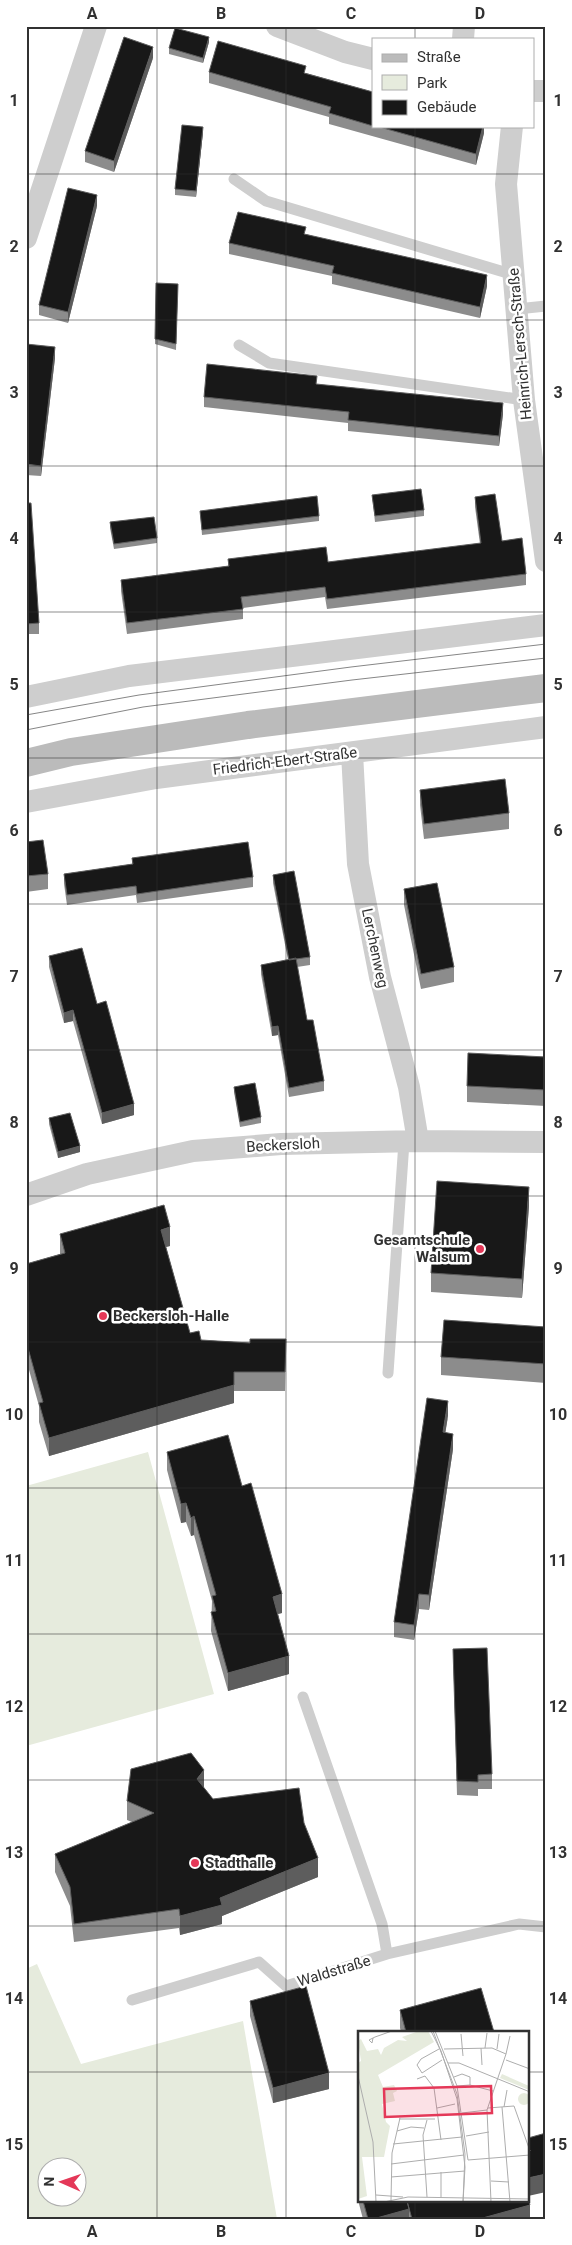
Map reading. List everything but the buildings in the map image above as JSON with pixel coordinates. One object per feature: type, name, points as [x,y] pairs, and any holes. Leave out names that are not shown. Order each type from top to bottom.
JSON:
[{"type":"main road","points":[[26,763],[71,752],[248,725],[546,688]]},
{"type":"street","points":[[27,233],[96,26]]},
{"type":"street","points":[[277,26],[345,52],[372,59]]},
{"type":"street","name":"Heinrich-Lersch-Straße","points":[[512,128],[506,184],[524,400],[546,561]]},
{"type":"street","points":[[26,697],[129,676],[546,625]]},
{"type":"street","name":"Friedrich-Ebert-Straße","points":[[26,802],[156,778],[546,727]]},
{"type":"street","name":"Lerchenweg","points":[[352,753],[358,864],[380,977],[409,1087],[411,1141]]},
{"type":"street","name":"Beckersloh","points":[[26,1195],[87,1174],[193,1151],[281,1144],[411,1141],[546,1142]]},
{"type":"lane","points":[[234,179],[266,201],[514,275]]},
{"type":"lane","points":[[517,309],[546,306]]},
{"type":"lane","points":[[238,345],[269,363],[524,400]]},
{"type":"lane","points":[[388,1373],[411,1141]]},
{"type":"lane","points":[[303,1697],[382,1924],[387,1954]]},
{"type":"lane","name":"Waldstraße","points":[[132,2000],[259,1962],[286,1986],[387,1954],[519,1924],[546,1927]]},
{"type":"green space","points":[[148,1452],[214,1694],[26,1746],[26,1486]]},
{"type":"green space","points":[[37,1964],[81,2064],[243,2021],[277,2219],[26,2219],[26,1969]]},
{"type":"tram line","points":[[26,715],[139,695],[546,644]]},
{"type":"tram line","points":[[26,730],[143,707],[352,680],[546,658]]},
{"type":"place","name":"Gesamtschule Walsum","points":[[480,1249]]},
{"type":"place","name":"Beckersloh-Halle","points":[[103,1316]]},
{"type":"place","name":"Stadthalle","points":[[195,1863]]}]
